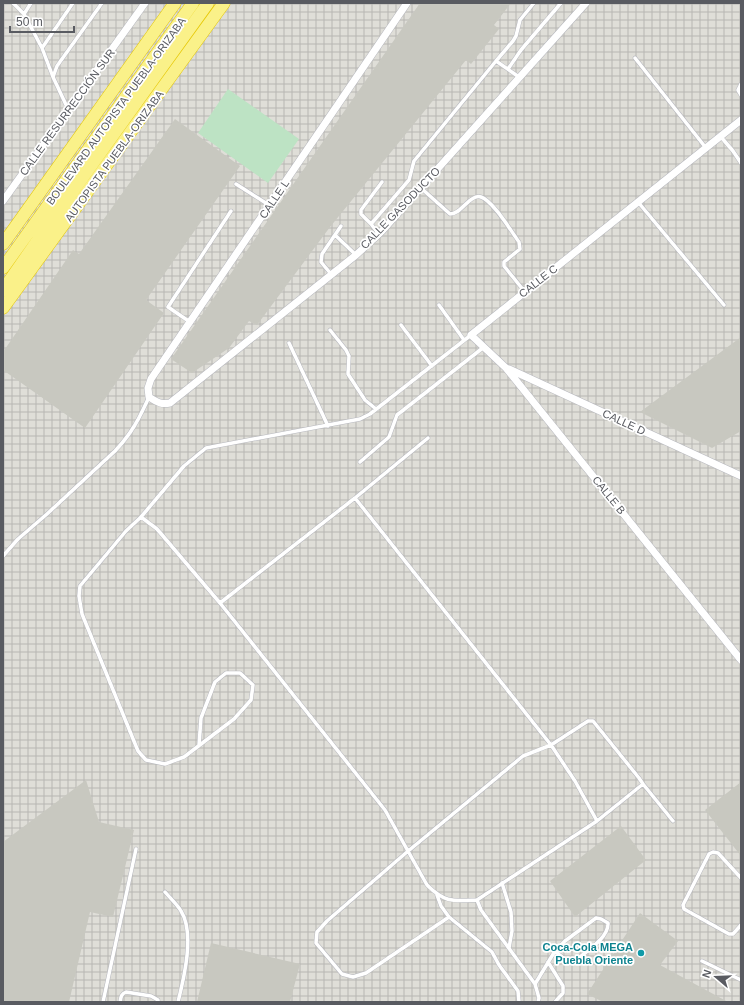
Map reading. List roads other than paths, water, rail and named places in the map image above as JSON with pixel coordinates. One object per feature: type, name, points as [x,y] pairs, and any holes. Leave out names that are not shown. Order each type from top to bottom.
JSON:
[{"type":"highway","points":[[3,244],[175,3]]},
{"type":"highway","name":"BOULEVARD AUTOPISTA PUEBLA-ORIZABA","points":[[42,223],[193,3]]},
{"type":"highway","name":"BOULEVARD AUTOPISTA PUEBLA-ORIZABA","points":[[42,223],[208,3]]},
{"type":"highway","name":"AUTOPISTA PUEBLA-ORIZABA","points":[[3,308],[224,3]]},
{"type":"highway","points":[[3,268],[42,223]]},
{"type":"highway","points":[[3,290],[42,223]]},
{"type":"street","name":"CALLE RESURRECCIÓN SUR","points":[[3,201],[145,3]]},
{"type":"street","name":"CALLE L","points":[[149,397],[148,388],[151,379],[407,3]]},
{"type":"street","name":"CALLE GASODUCTO","points":[[149,397],[163,405],[170,403],[356,255],[421,188],[586,3]]},
{"type":"street","name":"CALLE C","points":[[470,335],[741,120]]},
{"type":"street","name":"CALLE B","points":[[470,335],[506,368],[741,660]]},
{"type":"street","name":"CALLE D","points":[[506,368],[741,476]]},
{"type":"lane","points":[[14,3],[24,14],[42,48],[53,77],[68,109]]},
{"type":"lane","points":[[24,14],[31,3]]},
{"type":"lane","points":[[42,48],[73,3]]},
{"type":"lane","points":[[53,77],[57,66],[102,3]]},
{"type":"lane","points":[[371,224],[409,180],[414,161],[513,41],[516,36],[520,20],[534,3]]},
{"type":"lane","points":[[508,69],[561,3]]},
{"type":"lane","points":[[635,58],[706,148]]},
{"type":"lane","points":[[496,61],[520,78]]},
{"type":"lane","points":[[741,84],[738,90],[741,95]]},
{"type":"lane","points":[[720,137],[733,151],[741,163]]},
{"type":"lane","points":[[378,233],[361,214],[361,210],[382,182]]},
{"type":"lane","points":[[236,184],[269,205]]},
{"type":"lane","points":[[421,188],[450,214],[454,214],[477,196],[482,197],[492,205],[519,242],[520,249],[504,262],[504,266],[525,292]]},
{"type":"lane","points":[[638,202],[724,305]]},
{"type":"lane","points":[[190,322],[168,307],[231,211]]},
{"type":"lane","points":[[331,274],[321,262],[322,254],[341,226]]},
{"type":"lane","points":[[335,235],[356,255]]},
{"type":"lane","points":[[439,305],[464,340]]},
{"type":"lane","points":[[401,325],[432,366]]},
{"type":"lane","points":[[330,330],[349,356],[348,374],[365,400],[376,410]]},
{"type":"lane","name":"CALLE C","points":[[199,745],[201,718],[215,682],[226,674],[240,673],[253,685],[251,700],[234,719],[184,757],[165,764],[146,760],[138,751],[82,614],[79,596],[80,586],[126,531],[141,517],[184,466],[206,448],[360,419],[376,410],[470,335]]},
{"type":"lane","points":[[289,343],[328,426]]},
{"type":"lane","points":[[360,462],[389,438],[397,415],[484,347]]},
{"type":"lane","points":[[3,555],[18,539],[120,446],[138,422],[149,397]]},
{"type":"lane","points":[[220,603],[355,498],[428,438]]},
{"type":"lane","points":[[355,498],[551,745],[575,780],[596,821]]},
{"type":"lane","points":[[141,517],[157,529],[220,603],[385,810],[407,852],[427,885],[437,895],[441,906],[449,917],[492,952],[499,966],[518,991],[519,1002]]},
{"type":"lane","points":[[449,917],[366,973],[353,977],[342,974],[316,943],[317,932],[327,921],[407,852],[523,756],[551,745],[588,721],[593,721],[672,821]]},
{"type":"lane","points":[[437,895],[454,901],[477,900],[596,821],[643,784]]},
{"type":"lane","points":[[103,1002],[136,849]]},
{"type":"lane","points":[[741,878],[718,853],[713,852],[709,854],[683,905],[684,909],[729,934],[734,934],[741,925]]},
{"type":"lane","points":[[502,883],[511,912],[512,931],[509,948]]},
{"type":"lane","points":[[164,892],[182,911],[188,931],[185,973],[178,1002]]},
{"type":"lane","points":[[477,900],[481,910],[535,984],[539,998],[538,1002]]},
{"type":"lane","points":[[535,984],[555,951],[565,941],[596,918],[608,923],[608,928],[603,937],[574,962],[569,963],[555,951]]},
{"type":"lane","points":[[702,961],[741,980]]},
{"type":"lane","points":[[548,962],[563,986],[563,993],[555,1002]]},
{"type":"lane","points":[[120,1002],[121,996],[126,992],[151,996],[158,1000],[158,1002]]},
{"type":"place","name":"Coca-Cola MEGA Puebla Oriente","points":[[641,953]]}]
